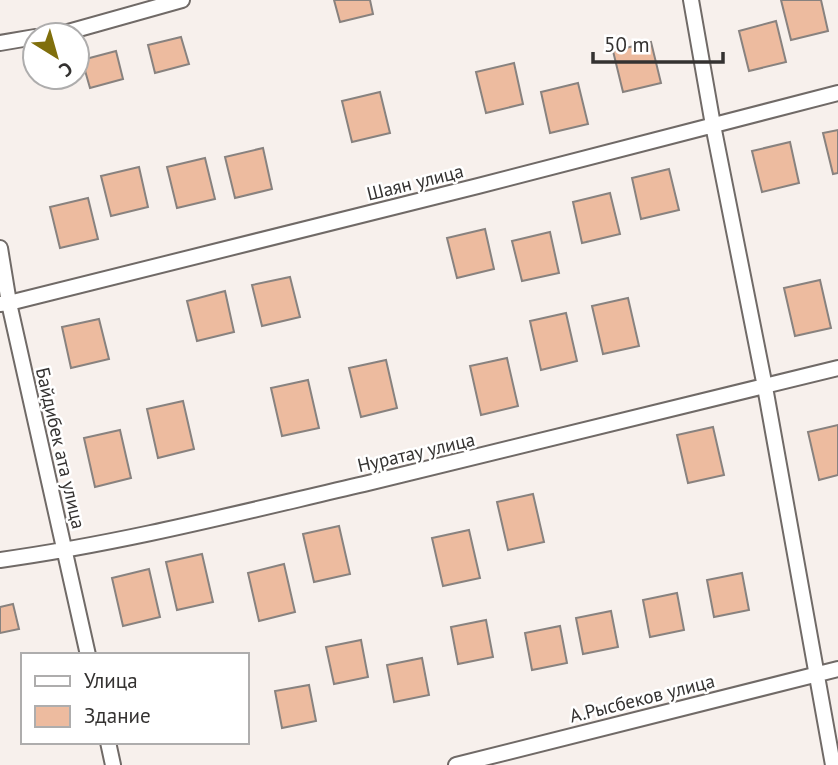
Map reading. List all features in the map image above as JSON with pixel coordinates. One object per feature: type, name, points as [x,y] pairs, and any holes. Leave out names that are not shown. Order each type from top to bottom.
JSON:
[{"type":"street","points":[[91,26],[182,0]]},
{"type":"street","points":[[691,0],[765,387],[833,765]]},
{"type":"street","points":[[0,43],[21,39]]},
{"type":"street","name":"Шаян улица","points":[[5,303],[478,186],[838,93]]},
{"type":"street","name":"Байдибек ата улица","points":[[0,248],[5,303],[88,653]]},
{"type":"street","name":"Нуратау улица","points":[[0,560],[65,551],[257,509],[838,368]]},
{"type":"street","name":"А.Рысбеков улица","points":[[456,765],[838,669]]},
{"type":"street","points":[[108,744],[113,765]]},
{"type":"building","points":[[334,0],[370,0],[373,14],[340,22]]},
{"type":"building","points":[[781,0],[821,0],[828,31],[791,40]]},
{"type":"building","points":[[776,21],[786,62],[749,71],[739,31]]},
{"type":"building","points":[[181,37],[189,64],[155,73],[148,45]]},
{"type":"building","points":[[651,42],[661,83],[623,92],[613,51]]},
{"type":"building","points":[[116,51],[123,79],[91,88],[91,58]]},
{"type":"building","points":[[514,63],[523,104],[486,113],[476,72]]},
{"type":"building","points":[[578,83],[588,124],[550,133],[541,92]]},
{"type":"building","points":[[380,92],[390,133],[352,142],[342,101]]},
{"type":"building","points":[[838,130],[838,173],[833,174],[823,133]]},
{"type":"building","points":[[790,142],[799,183],[762,192],[752,151]]},
{"type":"building","points":[[263,148],[272,189],[235,198],[225,157]]},
{"type":"building","points":[[205,158],[215,199],[177,208],[167,167]]},
{"type":"building","points":[[139,167],[148,207],[111,216],[101,176]]},
{"type":"building","points":[[669,169],[679,210],[641,219],[632,178]]},
{"type":"building","points":[[610,193],[620,234],[582,243],[573,202]]},
{"type":"building","points":[[88,198],[98,239],[60,248],[50,207]]},
{"type":"building","points":[[485,229],[494,269],[457,278],[447,238]]},
{"type":"building","points":[[550,232],[559,273],[522,281],[512,241]]},
{"type":"building","points":[[290,277],[300,317],[262,326],[252,285]]},
{"type":"building","points":[[820,280],[831,328],[795,336],[784,288]]},
{"type":"building","points":[[225,291],[234,332],[197,341],[187,301]]},
{"type":"building","points":[[628,298],[639,346],[603,354],[592,306]]},
{"type":"building","points":[[566,313],[577,361],[541,370],[530,321]]},
{"type":"building","points":[[99,319],[109,359],[71,368],[62,327]]},
{"type":"building","points":[[507,358],[518,406],[481,415],[470,366]]},
{"type":"building","points":[[386,360],[397,408],[361,417],[349,368]]},
{"type":"building","points":[[308,380],[319,428],[282,436],[271,388]]},
{"type":"building","points":[[183,401],[194,449],[158,458],[147,409]]},
{"type":"building","points":[[838,425],[838,475],[819,480],[808,432]]},
{"type":"building","points":[[713,427],[724,475],[688,483],[677,435]]},
{"type":"building","points":[[120,430],[131,478],[95,487],[84,438]]},
{"type":"building","points":[[533,494],[544,542],[508,550],[497,502]]},
{"type":"building","points":[[339,526],[350,574],[314,582],[303,534]]},
{"type":"building","points":[[469,530],[480,578],[443,586],[432,538]]},
{"type":"building","points":[[202,554],[213,602],[177,610],[166,562]]},
{"type":"building","points":[[284,564],[295,612],[259,621],[248,573]]},
{"type":"building","points":[[149,569],[160,617],[123,626],[112,578]]},
{"type":"building","points":[[742,573],[749,610],[714,617],[707,580]]},
{"type":"building","points":[[677,593],[684,630],[650,637],[643,600]]},
{"type":"building","points":[[13,604],[19,629],[0,633],[0,607]]},
{"type":"building","points":[[611,611],[618,647],[583,654],[576,618]]},
{"type":"building","points":[[486,620],[493,657],[458,664],[451,627]]},
{"type":"building","points":[[560,626],[567,663],[532,670],[525,633]]},
{"type":"building","points":[[361,640],[368,677],[334,684],[326,647]]},
{"type":"building","points":[[422,658],[429,695],[394,702],[387,665]]},
{"type":"building","points":[[309,685],[316,721],[282,728],[275,691]]}]
